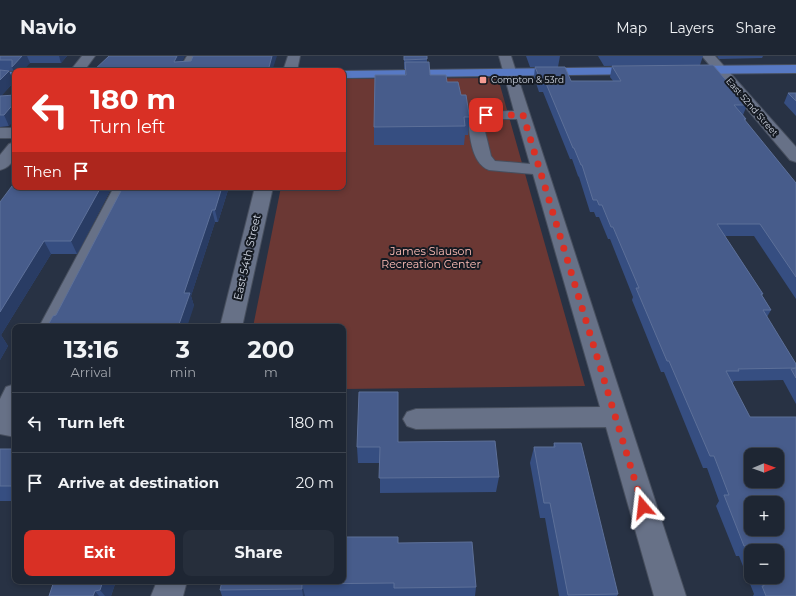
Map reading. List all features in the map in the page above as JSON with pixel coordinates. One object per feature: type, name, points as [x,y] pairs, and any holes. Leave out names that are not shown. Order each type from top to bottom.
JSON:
[{"type":"main road","points":[[346,74],[508,64],[658,70]]},
{"type":"main road","points":[[673,70],[796,69]]},
{"type":"main road","points":[[0,76],[12,76]]},
{"type":"street","points":[[79,68],[89,56]]},
{"type":"street","points":[[187,68],[193,56]]},
{"type":"street","points":[[291,68],[294,56]]},
{"type":"street","name":"East 52nd Street","points":[[708,56],[796,158]]},
{"type":"street","points":[[508,64],[670,596]]},
{"type":"street","points":[[523,115],[474,115],[483,157],[489,164],[495,166],[540,170]]},
{"type":"street","points":[[0,133],[12,133]]},
{"type":"street","points":[[0,166],[12,151]]},
{"type":"street","points":[[52,324],[121,190]]},
{"type":"street","name":"East 54th Street","points":[[232,324],[263,190]]},
{"type":"street","points":[[12,400],[5,413],[9,427],[12,427]]},
{"type":"street","points":[[416,419],[616,417]]},
{"type":"street","points":[[168,596],[171,584]]},
{"type":"green space","name":"James Slauson Recreation Center","points":[[498,78],[585,386],[346,389],[346,324],[254,324],[280,190],[346,190],[346,79]]},
{"type":"building","points":[[0,56],[22,56],[12,67],[12,60],[0,60]]},
{"type":"building","points":[[109,56],[177,56],[174,62],[191,61],[193,56],[272,56],[269,68],[96,68]]},
{"type":"building","points":[[404,56],[427,56],[427,59],[404,60]]},
{"type":"building","points":[[405,62],[429,62],[430,75],[446,75],[447,82],[458,82],[461,95],[466,95],[470,117],[464,117],[465,126],[374,127],[375,75],[406,75]]},
{"type":"building","points":[[713,65],[747,105],[734,105],[796,183],[796,277],[760,224],[717,224],[763,294],[761,294],[771,310],[763,310],[796,364],[796,368],[738,369],[739,371],[726,371],[750,417],[796,417],[796,596],[766,596],[762,586],[764,586],[763,584],[784,584],[784,544],[744,544],[744,546],[724,495],[729,495],[714,456],[710,456],[669,361],[667,361],[636,288],[639,288],[613,227],[611,227],[602,205],[599,205],[597,200],[593,200],[582,165],[573,148],[545,81],[541,81],[535,67],[565,67],[571,81],[621,81],[612,66]]},
{"type":"building","points":[[0,70],[9,71],[0,80]]},
{"type":"building","points":[[788,93],[796,93],[796,101]]},
{"type":"building","points":[[12,95],[12,106],[4,115],[0,115],[0,96]]},
{"type":"building","points":[[12,186],[12,190],[99,190],[71,241],[44,241],[0,312],[0,202]]},
{"type":"building","points":[[121,190],[221,190],[215,210],[212,210],[184,293],[190,293],[179,324],[49,324],[53,316],[56,315]]},
{"type":"building","points":[[796,368],[796,378],[791,369]]},
{"type":"building","points":[[359,392],[398,392],[398,442],[495,441],[499,477],[379,478],[380,447],[357,447]]},
{"type":"building","points":[[554,443],[581,443],[618,594],[568,595],[550,503],[544,503],[534,447],[555,447]]},
{"type":"building","points":[[0,449],[12,449],[12,486],[0,486]]},
{"type":"building","points":[[346,537],[398,537],[398,543],[472,542],[476,587],[394,588],[394,583],[346,584]]},
{"type":"building","points":[[53,584],[102,584],[100,590],[95,591],[93,596],[49,596]]},
{"type":"building","points":[[221,584],[302,584],[302,589],[220,590]]},
{"type":"place","name":"Compton & 53rd","points":[[483,80]]},
{"type":"route","points":[[486,115],[523,115],[643,507]]}]
